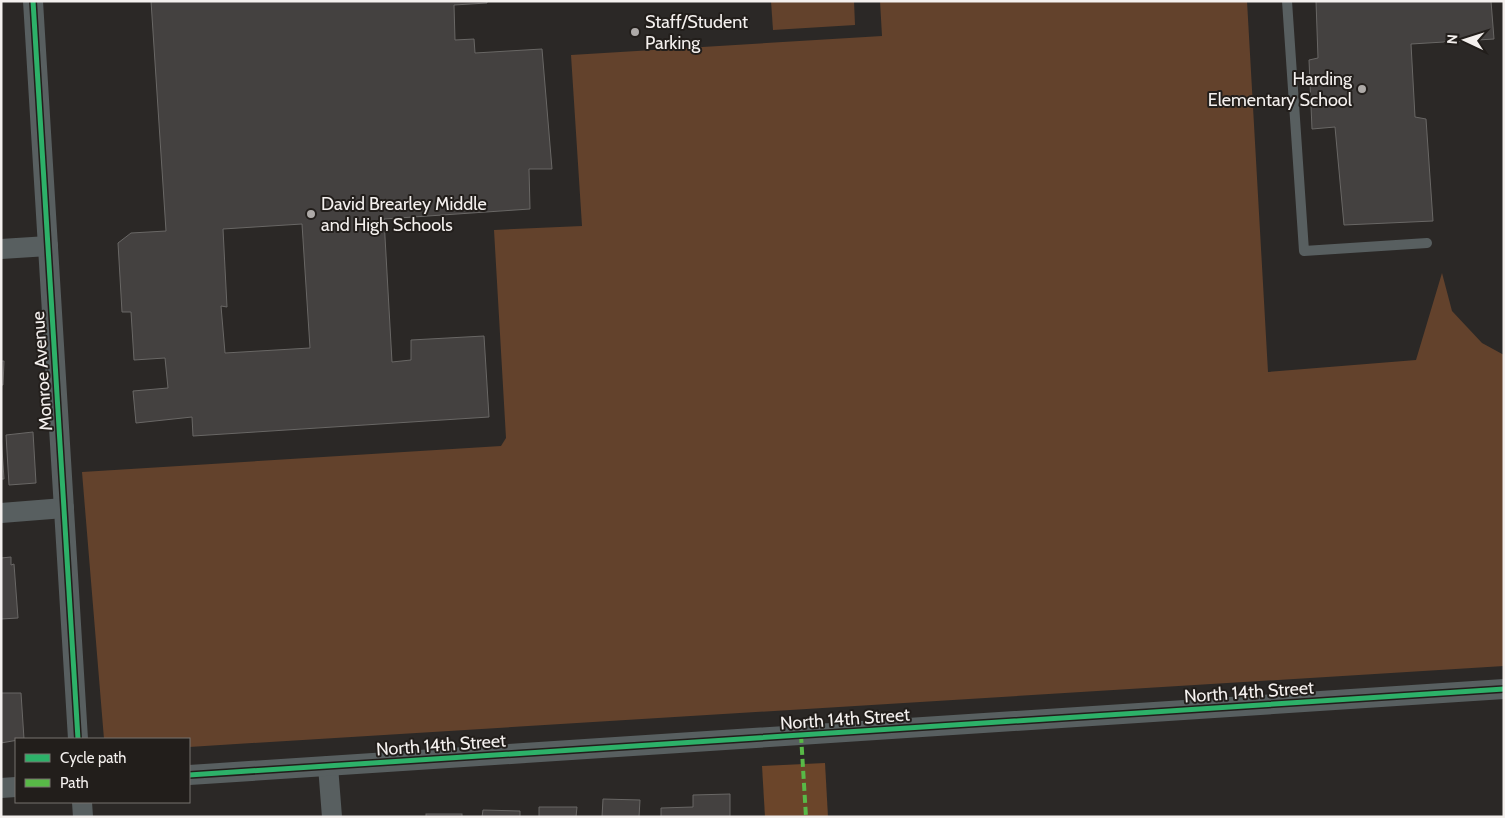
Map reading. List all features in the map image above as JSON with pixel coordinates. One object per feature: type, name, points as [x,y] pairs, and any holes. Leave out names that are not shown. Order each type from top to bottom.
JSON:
[{"type":"street","name":"Monroe Avenue","points":[[33,1],[78,738]]},
{"type":"street","points":[[1,249],[48,246]]},
{"type":"street","points":[[1,512],[64,508]]},
{"type":"street","name":"North 14th Street","points":[[190,775],[1504,689]]},
{"type":"street","points":[[328,766],[332,817]]},
{"type":"street","points":[[1,788],[15,787]]},
{"type":"street","points":[[82,803],[83,817]]},
{"type":"lane","points":[[1287,1],[1304,251],[1427,243]]},
{"type":"shaded area","points":[[771,1],[854,1],[855,25],[773,30]]},
{"type":"shaded area","points":[[880,1],[1247,1],[1268,372],[1416,360],[1442,273],[1452,311],[1482,343],[1504,355],[1504,666],[190,747],[190,738],[104,738],[82,472],[501,446],[506,438],[494,230],[582,226],[571,55],[882,36]]},
{"type":"shaded area","points":[[825,763],[828,817],[765,817],[762,766]]},
{"type":"building","name":"David Brearley Middle and High Schools","points":[[151,1],[487,1],[487,3],[454,5],[455,40],[474,39],[475,53],[542,49],[552,169],[529,169],[530,209],[384,219],[392,362],[411,360],[411,340],[484,336],[489,417],[193,436],[192,417],[136,423],[133,391],[168,388],[165,358],[134,360],[131,312],[122,312],[118,243],[131,233],[166,231]],"holes":[[[302,224],[310,348],[225,353],[221,306],[227,307],[223,229]]]},
{"type":"building","name":"Harding Elementary School","points":[[1316,1],[1491,1],[1494,39],[1411,44],[1415,117],[1426,119],[1433,221],[1344,225],[1335,127],[1312,129],[1309,60],[1318,58]]},
{"type":"building","points":[[1,361],[4,361],[3,385],[1,385]]},
{"type":"building","points":[[33,432],[36,483],[9,485],[6,435]]},
{"type":"building","points":[[1,434],[4,479],[1,479]]},
{"type":"building","points":[[11,557],[11,565],[14,564],[18,618],[1,619],[1,558]]},
{"type":"building","points":[[1,693],[21,693],[24,738],[15,738],[15,741],[1,743]]},
{"type":"building","points":[[730,794],[730,817],[661,817],[661,808],[693,807],[693,795]]},
{"type":"building","points":[[603,799],[640,800],[639,817],[602,817]]},
{"type":"building","points":[[539,807],[577,807],[576,817],[539,817]]},
{"type":"building","points":[[483,810],[520,811],[520,817],[482,817]]},
{"type":"building","points":[[426,814],[462,814],[462,817],[426,817]]},
{"type":"marked path","points":[[801,735],[806,817]]},
{"type":"cycle path","points":[[33,1],[78,738]]},
{"type":"cycle path","points":[[190,775],[1504,689]]},
{"type":"place","name":"Staff/Student Parking","points":[[635,32]]},
{"type":"place","name":"Harding Elementary School","points":[[1362,89]]},
{"type":"place","name":"David Brearley Middle and High Schools","points":[[311,214]]}]
